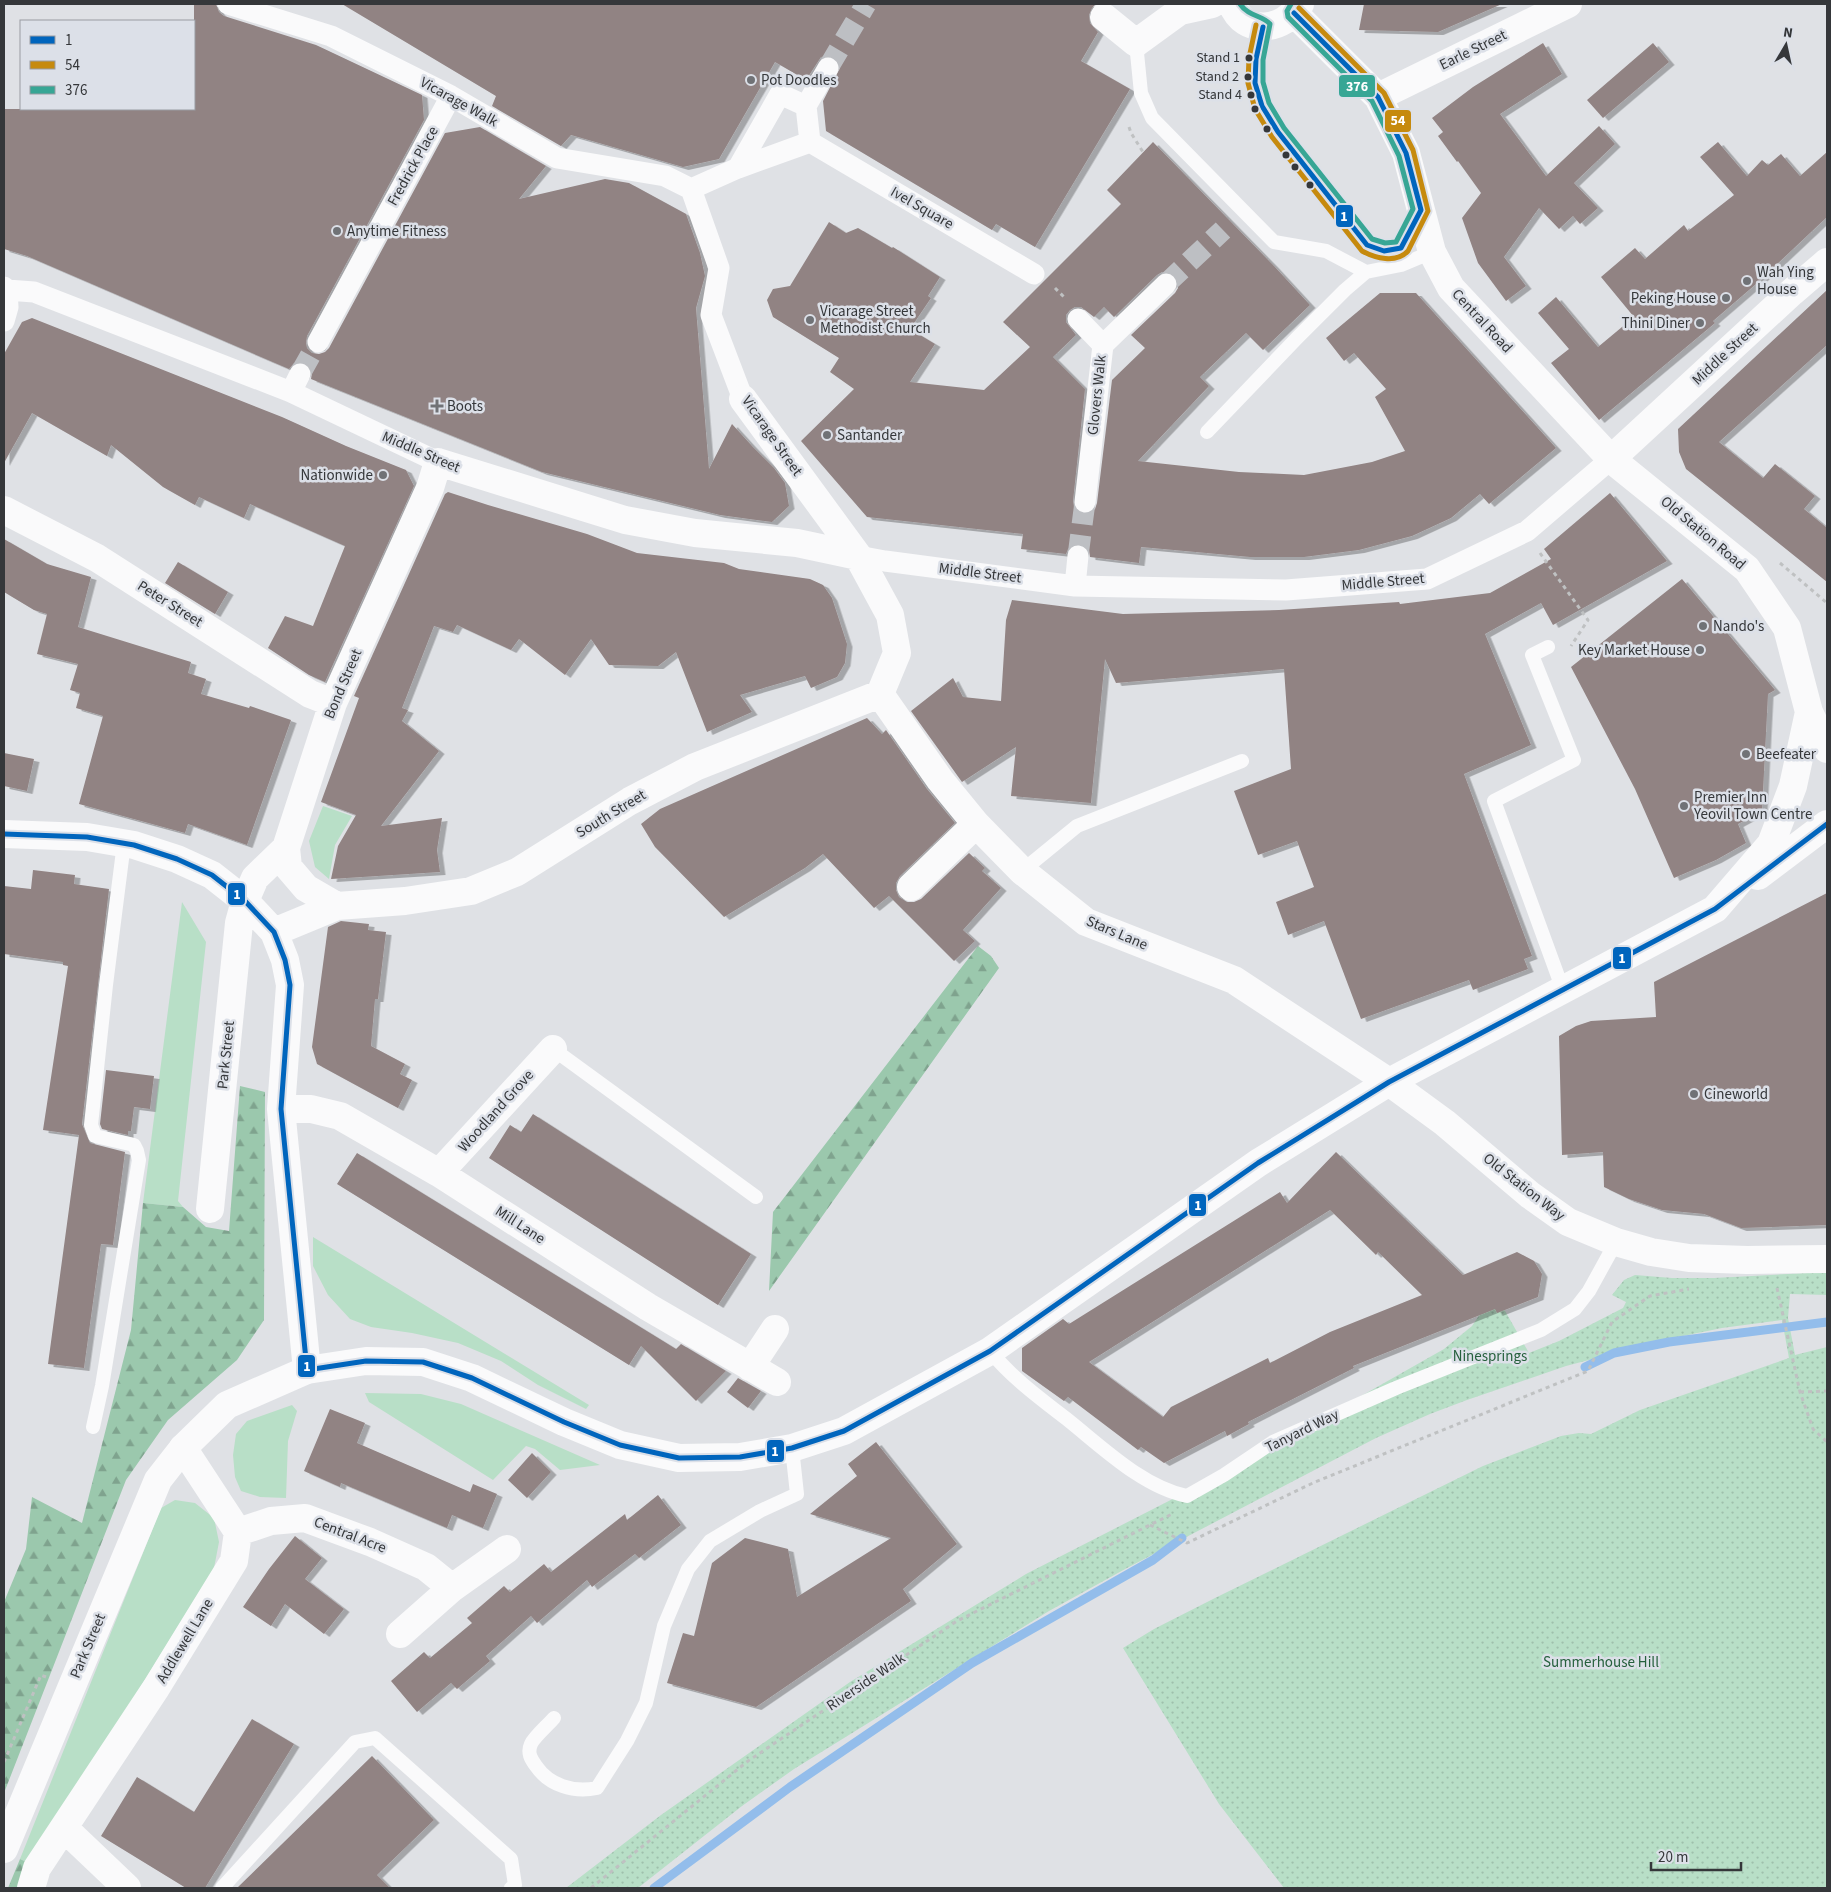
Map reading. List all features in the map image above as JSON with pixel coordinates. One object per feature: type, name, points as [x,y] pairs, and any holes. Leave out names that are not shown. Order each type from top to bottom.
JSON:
[{"type":"street","name":"Vicarage Walk","points":[[228,4],[331,36],[452,96],[557,158],[665,176],[691,190]]},
{"type":"street","points":[[1232,4],[1241,17],[1251,24],[1262,27],[1274,26],[1286,21],[1297,9]]},
{"type":"street","name":"Earle Street","points":[[1378,97],[1568,4]]},
{"type":"street","points":[[1104,17],[1136,43],[1180,12],[1206,5]]},
{"type":"street","name":"Central Road","points":[[1297,9],[1378,97],[1406,153],[1432,252],[1451,288],[1612,459]]},
{"type":"street","points":[[691,190],[738,168],[810,142],[806,106],[828,68]]},
{"type":"street","points":[[738,168],[780,94],[806,106]]},
{"type":"street","name":"Fredrick Place","points":[[318,342],[452,96]]},
{"type":"street","name":"Ivel Square","points":[[810,142],[1042,278]]},
{"type":"street","name":"Vicarage Street","points":[[691,190],[719,268],[711,315],[743,399],[858,556]]},
{"type":"street","name":"Middle Street","points":[[5,288],[34,292],[295,383],[438,462],[624,520],[695,533],[797,543],[885,561],[1075,586],[1286,590],[1428,579],[1527,531],[1612,459],[1792,292],[1827,262]]},
{"type":"street","name":"Glovers Walk","points":[[1085,502],[1103,345],[1166,284]]},
{"type":"street","points":[[4,321],[8,307],[5,288]]},
{"type":"street","points":[[1073,310],[1103,345]]},
{"type":"street","name":"Old Station Road","points":[[792,1448],[844,1431],[990,1352],[1258,1163],[1389,1082],[1715,909],[1771,844],[1793,786],[1809,712],[1787,628],[1747,569],[1612,459]]},
{"type":"street","name":"Bond Street","points":[[245,901],[255,878],[286,848],[333,703],[430,488],[438,462]]},
{"type":"street","name":"Peter Street","points":[[4,510],[97,558],[310,694],[333,703]]},
{"type":"street","points":[[858,556],[890,615],[897,653],[880,694]]},
{"type":"street","points":[[1075,586],[1078,556]]},
{"type":"street","name":"Stars Lane","points":[[880,694],[940,780],[976,824],[1022,871],[1086,922],[1234,980],[1389,1082]]},
{"type":"street","name":"South Street","points":[[274,932],[337,906],[404,901],[471,891],[517,872],[630,801],[695,767],[880,694]]},
{"type":"street","points":[[1809,712],[1827,749]]},
{"type":"street","points":[[911,887],[976,824]]},
{"type":"street","points":[[1715,909],[1827,824]]},
{"type":"street","points":[[4,834],[87,837],[134,845],[177,858],[212,875],[245,901],[274,932],[285,960],[290,985],[281,1109],[307,1370]]},
{"type":"street","points":[[286,848],[288,867],[306,888],[337,906]]},
{"type":"street","name":"Park Street","points":[[210,1209],[239,923],[245,901]]},
{"type":"street","name":"Woodland Grove","points":[[439,1173],[553,1048]]},
{"type":"street","name":"Old Station Way","points":[[1389,1082],[1445,1123],[1530,1195],[1568,1222],[1616,1242],[1651,1252],[1689,1258],[1748,1260],[1827,1259]]},
{"type":"street","name":"Mill Lane","points":[[281,1109],[311,1109],[340,1116],[439,1173],[648,1307],[777,1382]]},
{"type":"street","points":[[750,1366],[775,1329]]},
{"type":"street","name":"Park Street","points":[[4,1849],[158,1480],[183,1448],[228,1405],[307,1370],[366,1361],[423,1362],[472,1378],[564,1422],[620,1445],[679,1458],[740,1457],[792,1448]]},
{"type":"street","points":[[183,1448],[238,1532]]},
{"type":"street","name":"Central Acre","points":[[238,1532],[271,1521],[305,1518],[370,1542],[426,1567],[452,1588]]},
{"type":"street","name":"Addlewell Lane","points":[[31,1888],[37,1868],[156,1688],[234,1561],[238,1532]]},
{"type":"street","points":[[400,1634],[452,1588],[507,1548]]},
{"type":"street","points":[[64,1828],[127,1888]]},
{"type":"lane","points":[[1262,27],[1256,60],[1255,82],[1262,106],[1278,132],[1367,245],[1382,252],[1391,252],[1401,248],[1421,210]]},
{"type":"lane","points":[[1136,43],[1142,93],[1152,118],[1274,242],[1326,251],[1366,272]]},
{"type":"lane","points":[[1207,432],[1318,317],[1366,272],[1401,264],[1432,252]]},
{"type":"lane","points":[[1548,647],[1532,655],[1574,760],[1494,801],[1563,990]]},
{"type":"lane","points":[[1022,871],[1077,826],[1242,761]]},
{"type":"lane","points":[[93,1427],[106,1368],[139,1160],[134,1145],[95,1136],[91,1125],[124,843]]},
{"type":"lane","points":[[553,1048],[756,1197]]},
{"type":"lane","name":"Tanyard Way","points":[[990,1352],[1013,1376],[1129,1470],[1174,1493],[1187,1496],[1224,1475],[1273,1442],[1396,1388],[1541,1330],[1575,1309],[1589,1290],[1616,1242]]},
{"type":"lane","points":[[554,1718],[531,1744],[530,1757],[543,1777],[562,1786],[587,1790],[597,1788],[628,1741],[646,1703],[664,1626],[688,1569],[710,1541],[760,1511],[796,1494],[792,1448]]},
{"type":"lane","points":[[222,1888],[355,1742],[375,1738],[511,1859],[515,1885],[511,1888]]},
{"type":"path","points":[[1042,278],[1073,310]]},
{"type":"path","points":[[1042,278],[1073,310]]},
{"type":"path","points":[[1527,531],[1588,620],[1569,648]]},
{"type":"path","points":[[1776,1285],[1800,1392],[1813,1429],[1827,1442]]},
{"type":"path","name":"Riverside Walk","points":[[591,1888],[748,1761],[957,1621],[1150,1526],[1187,1544],[1314,1482],[1588,1371],[1612,1322],[1650,1296]]},
{"type":"path","points":[[1800,1392],[1827,1391]]},
{"type":"green space","points":[[323,806],[352,816],[335,845],[329,879],[315,867],[309,841]]},
{"type":"green space","points":[[182,902],[206,942],[178,1201],[183,1207],[143,1203]]},
{"type":"green space","points":[[978,946],[991,956],[999,968],[769,1291],[773,1212]]},
{"type":"green space","points":[[240,1086],[265,1092],[264,1320],[237,1360],[168,1420],[126,1480],[4,1793],[4,1602],[26,1549],[32,1497],[82,1523],[131,1330],[143,1203],[183,1207],[206,1227],[229,1231]]},
{"type":"green space","points":[[313,1237],[589,1405],[586,1409],[538,1385],[501,1361],[458,1343],[412,1333],[371,1327],[350,1319],[328,1295],[313,1266]]},
{"type":"green space","name":"Summerhouse Hill","points":[[1827,1272],[1827,1295],[1790,1294],[1788,1318],[1795,1355],[1827,1347],[1827,1888],[1284,1888],[1219,1804],[1123,1648],[1154,1629],[1215,1598],[1483,1466],[1561,1436],[1579,1433],[1591,1434],[1640,1410],[1789,1358],[1782,1320],[1722,1328],[1673,1338],[1566,1366],[1430,1414],[1376,1438],[1127,1568],[1049,1611],[794,1769],[742,1806],[638,1888],[566,1888],[661,1815],[850,1682],[1026,1574],[1245,1462],[1444,1349],[1472,1326],[1488,1302],[1496,1295],[1529,1353],[1559,1341],[1623,1308],[1626,1302],[1612,1295],[1624,1280],[1635,1275],[1672,1278],[1714,1278]]},
{"type":"green space","points":[[365,1393],[421,1394],[461,1404],[600,1465],[560,1470],[535,1449],[526,1446],[493,1480],[369,1402]]},
{"type":"green space","points":[[292,1405],[297,1411],[288,1441],[286,1498],[260,1497],[241,1491],[235,1477],[233,1455],[236,1434],[247,1421]]},
{"type":"green space","points":[[175,1500],[195,1503],[214,1518],[219,1542],[214,1568],[31,1864],[20,1859],[161,1508]]},
{"type":"green space","points":[[20,1859],[31,1864],[25,1888],[8,1888]]},
{"type":"building","points":[[194,4],[216,4],[219,12],[224,16],[316,45],[422,95],[424,120],[307,336],[307,348],[312,353],[319,354],[329,348],[445,133],[480,127],[546,166],[519,199],[605,179],[629,183],[686,214],[700,253],[705,276],[696,308],[709,469],[732,424],[774,468],[785,483],[789,506],[772,522],[720,515],[542,472],[311,379],[311,368],[305,363],[294,363],[289,369],[27,256],[4,249],[4,109],[195,110]]},
{"type":"building","points":[[342,4],[1096,4],[1089,15],[1090,23],[1098,32],[1081,61],[1130,89],[1035,247],[996,224],[992,230],[826,131],[823,101],[840,68],[839,62],[834,57],[821,57],[806,80],[775,62],[719,159],[683,167],[571,135],[561,146],[492,106],[496,96]]},
{"type":"building","points":[[1364,4],[1502,4],[1438,32],[1359,30]]},
{"type":"building","points":[[1543,43],[1562,74],[1500,114],[1546,176],[1599,126],[1615,144],[1574,183],[1598,208],[1580,224],[1573,216],[1559,229],[1539,208],[1504,257],[1526,286],[1506,301],[1478,263],[1462,218],[1481,193],[1438,136],[1443,132],[1432,118],[1473,87]]},
{"type":"building","points":[[1653,43],[1669,62],[1603,118],[1587,100]]},
{"type":"building","points":[[1153,142],[1310,305],[1263,350],[1246,333],[1200,377],[1209,386],[1138,461],[1239,472],[1304,475],[1372,462],[1405,451],[1375,397],[1386,389],[1354,353],[1344,361],[1326,338],[1380,293],[1416,293],[1556,448],[1489,504],[1480,494],[1451,518],[1412,536],[1359,550],[1304,557],[1250,557],[1141,547],[1139,563],[1090,557],[1086,546],[1080,544],[1072,545],[1066,554],[1021,549],[1023,534],[867,517],[801,441],[854,389],[830,372],[839,358],[773,317],[767,300],[773,289],[790,286],[829,222],[846,233],[858,228],[893,247],[940,277],[928,296],[931,298],[910,329],[935,344],[910,382],[984,390],[1030,347],[1003,322],[1121,204],[1107,190]],"holes":[[[1162,272],[1169,272],[1175,275],[1178,280],[1178,288],[1131,335],[1145,348],[1112,380],[1095,509],[1090,513],[1083,514],[1077,512],[1073,501],[1085,389],[1053,357],[1076,335],[1066,322],[1066,315],[1075,307],[1081,307],[1094,317],[1104,307],[1114,317],[1157,275]]]},
{"type":"building","points":[[1718,142],[1747,176],[1762,160],[1768,165],[1781,154],[1800,176],[1827,152],[1827,217],[1756,284],[1713,321],[1715,323],[1599,420],[1551,363],[1569,349],[1538,313],[1556,297],[1598,347],[1634,317],[1601,277],[1635,248],[1645,259],[1684,225],[1688,231],[1734,195],[1700,157]]},
{"type":"building","points":[[1827,290],[1827,345],[1719,442],[1763,478],[1775,464],[1815,496],[1804,509],[1827,528],[1827,582],[1686,469],[1679,452],[1678,429]]},
{"type":"building","points":[[32,318],[282,417],[346,446],[406,470],[414,486],[325,682],[309,675],[268,648],[285,616],[313,626],[345,546],[250,504],[244,518],[199,497],[195,505],[163,487],[111,445],[107,456],[32,413],[4,463],[4,354],[22,322]]},
{"type":"building","points":[[448,492],[587,534],[637,553],[724,563],[739,569],[810,579],[823,585],[832,598],[847,644],[845,663],[837,677],[811,688],[805,676],[740,695],[752,712],[707,732],[676,652],[658,666],[609,665],[591,639],[565,675],[519,639],[511,650],[457,625],[453,632],[434,626],[402,708],[408,710],[402,721],[439,751],[381,826],[442,818],[437,850],[440,872],[331,879],[338,846],[356,815],[321,802],[359,698],[354,696],[445,494]]},
{"type":"building","points":[[1610,493],[1667,561],[1553,625],[1541,603],[1485,634],[1531,745],[1464,774],[1532,956],[1524,959],[1528,969],[1473,990],[1469,980],[1361,1019],[1324,921],[1288,935],[1276,902],[1314,887],[1297,841],[1258,855],[1234,791],[1291,769],[1284,669],[1116,683],[1105,659],[1091,803],[1011,796],[1016,747],[962,782],[911,711],[953,678],[963,697],[1001,701],[1006,620],[1012,600],[1123,614],[1279,610],[1399,602],[1400,604],[1490,593],[1551,559],[1544,549]]},
{"type":"building","points":[[4,539],[47,564],[91,577],[78,627],[191,662],[188,673],[206,679],[201,694],[249,708],[250,706],[291,720],[247,845],[188,824],[185,833],[79,804],[103,716],[76,708],[80,693],[70,690],[78,664],[37,654],[47,614],[34,610],[4,592]]},
{"type":"building","points":[[178,562],[228,592],[215,614],[165,583]]},
{"type":"building","name":"Key Market House","points":[[1682,579],[1775,690],[1768,694],[1762,811],[1738,824],[1746,843],[1716,860],[1674,878],[1635,789],[1571,667]]},
{"type":"building","points":[[867,718],[882,734],[886,730],[927,789],[955,823],[900,876],[896,883],[899,897],[907,902],[921,899],[969,853],[985,868],[982,871],[1001,888],[963,930],[975,941],[954,961],[889,896],[874,908],[823,854],[805,868],[724,917],[655,847],[641,824],[660,809]]},
{"type":"building","points":[[4,753],[34,759],[27,791],[4,786]]},
{"type":"building","points":[[33,870],[75,875],[74,884],[109,889],[82,1124],[90,1143],[125,1152],[113,1245],[101,1244],[84,1368],[48,1364],[79,1135],[43,1130],[68,966],[63,965],[63,962],[4,954],[4,886],[31,889]]},
{"type":"building","name":"Cineworld","points":[[1827,893],[1827,1225],[1741,1228],[1704,1214],[1662,1210],[1629,1199],[1604,1187],[1603,1152],[1562,1155],[1559,1036],[1576,1026],[1591,1021],[1656,1017],[1654,982]]},
{"type":"building","points":[[341,921],[369,924],[368,930],[386,932],[378,999],[375,999],[371,1046],[405,1064],[400,1074],[412,1080],[398,1108],[317,1064],[312,1047],[328,927]]},
{"type":"building","points":[[106,1070],[154,1076],[150,1109],[134,1107],[131,1131],[128,1131],[128,1135],[102,1129],[100,1124]]},
{"type":"building","points":[[533,1114],[751,1254],[718,1305],[489,1158],[510,1125],[521,1132]]},
{"type":"building","points":[[1336,1152],[1463,1275],[1517,1252],[1534,1261],[1542,1274],[1538,1297],[1497,1313],[1495,1309],[1353,1366],[1354,1368],[1248,1422],[1249,1424],[1227,1436],[1225,1431],[1164,1463],[1141,1447],[1138,1450],[1068,1397],[1064,1401],[1022,1371],[1022,1348],[1063,1319],[1069,1324],[1280,1192],[1287,1203]],"holes":[[[1330,1210],[1376,1255],[1378,1252],[1422,1295],[1330,1332],[1270,1363],[1268,1358],[1171,1407],[1163,1417],[1089,1362]]]},
{"type":"building","points":[[357,1153],[676,1349],[681,1344],[726,1371],[696,1401],[641,1346],[629,1365],[337,1184]]},
{"type":"building","points":[[738,1378],[761,1391],[748,1408],[727,1392]]},
{"type":"building","points":[[330,1409],[365,1423],[357,1443],[470,1492],[473,1484],[497,1494],[483,1528],[452,1515],[447,1528],[341,1483],[340,1487],[304,1471]]},
{"type":"building","points":[[876,1442],[957,1544],[903,1589],[911,1601],[756,1707],[667,1683],[683,1633],[694,1636],[712,1563],[745,1538],[788,1549],[797,1597],[891,1538],[810,1514],[857,1476],[848,1464]]},
{"type":"building","points":[[532,1453],[551,1472],[527,1498],[508,1480]]},
{"type":"building","points":[[658,1495],[681,1525],[639,1558],[635,1554],[592,1587],[587,1580],[537,1623],[531,1616],[486,1656],[490,1661],[457,1689],[451,1683],[417,1712],[391,1681],[424,1652],[430,1658],[472,1623],[467,1618],[504,1586],[510,1592],[544,1564],[551,1572],[625,1514],[627,1520]]},
{"type":"building","points":[[295,1536],[322,1558],[305,1579],[344,1609],[324,1634],[285,1604],[271,1626],[243,1607]]},
{"type":"building","points":[[252,1719],[294,1744],[205,1888],[186,1888],[101,1836],[137,1777],[194,1812]]},
{"type":"building","points":[[372,1756],[434,1820],[377,1875],[390,1888],[237,1888]]},
{"type":"waterway","points":[[1585,1367],[1614,1353],[1669,1342],[1827,1322]]},
{"type":"waterway","points":[[654,1888],[790,1787],[972,1663],[1153,1560],[1182,1538]]},
{"type":"tunnel","points":[[828,68],[866,4]]},
{"type":"tunnel","points":[[1166,284],[1223,230]]},
{"type":"tunnel","points":[[300,374],[318,342]]},
{"type":"tunnel","points":[[1078,556],[1085,502]]},
{"type":"transit line","name":"376","points":[[1240,4],[1251,14],[1270,24],[1263,60],[1263,82],[1269,103],[1284,128],[1372,239],[1385,243],[1396,242],[1413,209],[1399,156],[1372,101],[1288,17],[1287,11],[1291,4]]},
{"type":"transit line","name":"54","points":[[1256,25],[1249,58],[1248,83],[1255,109],[1272,137],[1362,251],[1379,258],[1392,259],[1403,255],[1408,251],[1428,211],[1413,150],[1384,93],[1299,8]]},
{"type":"transit line","name":"1","points":[[1263,27],[1256,59],[1255,83],[1262,106],[1278,132],[1367,245],[1384,251],[1401,248],[1421,210],[1406,153],[1378,97],[1294,13]]},
{"type":"transit line","name":"1","points":[[4,834],[87,837],[134,845],[177,859],[212,875],[245,901],[274,932],[285,960],[290,985],[281,1109],[307,1370],[366,1361],[423,1362],[472,1378],[564,1422],[620,1445],[679,1458],[740,1457],[792,1448],[844,1431],[990,1351],[1258,1163],[1389,1082],[1715,909],[1827,824]]},
{"type":"place","name":"Stand 1","points":[[1249,58]]},
{"type":"place","name":"Stand 2","points":[[1248,77]]},
{"type":"place","name":"Pot Doodles","points":[[751,80]]},
{"type":"place","name":"Stand 4","points":[[1251,95]]},
{"type":"place","name":"Anytime Fitness","points":[[337,231]]},
{"type":"place","name":"Wah Ying House","points":[[1747,281]]},
{"type":"place","name":"Peking House","points":[[1726,298]]},
{"type":"place","name":"Vicarage Street Methodist Church","points":[[810,320]]},
{"type":"place","name":"Thini Diner","points":[[1700,323]]},
{"type":"place","name":"Boots","points":[[437,406]]},
{"type":"place","name":"Santander","points":[[827,435]]},
{"type":"place","name":"Nationwide","points":[[383,475]]},
{"type":"place","name":"Nando's","points":[[1703,626]]},
{"type":"place","name":"Key Market House","points":[[1700,650]]},
{"type":"place","name":"Beefeater","points":[[1746,754]]},
{"type":"place","name":"Premier Inn Yeovil Town Centre","points":[[1684,806]]},
{"type":"place","name":"Cineworld","points":[[1694,1094]]},
{"type":"park label","name":"Ninesprings","points":[[1490,1356]]}]
